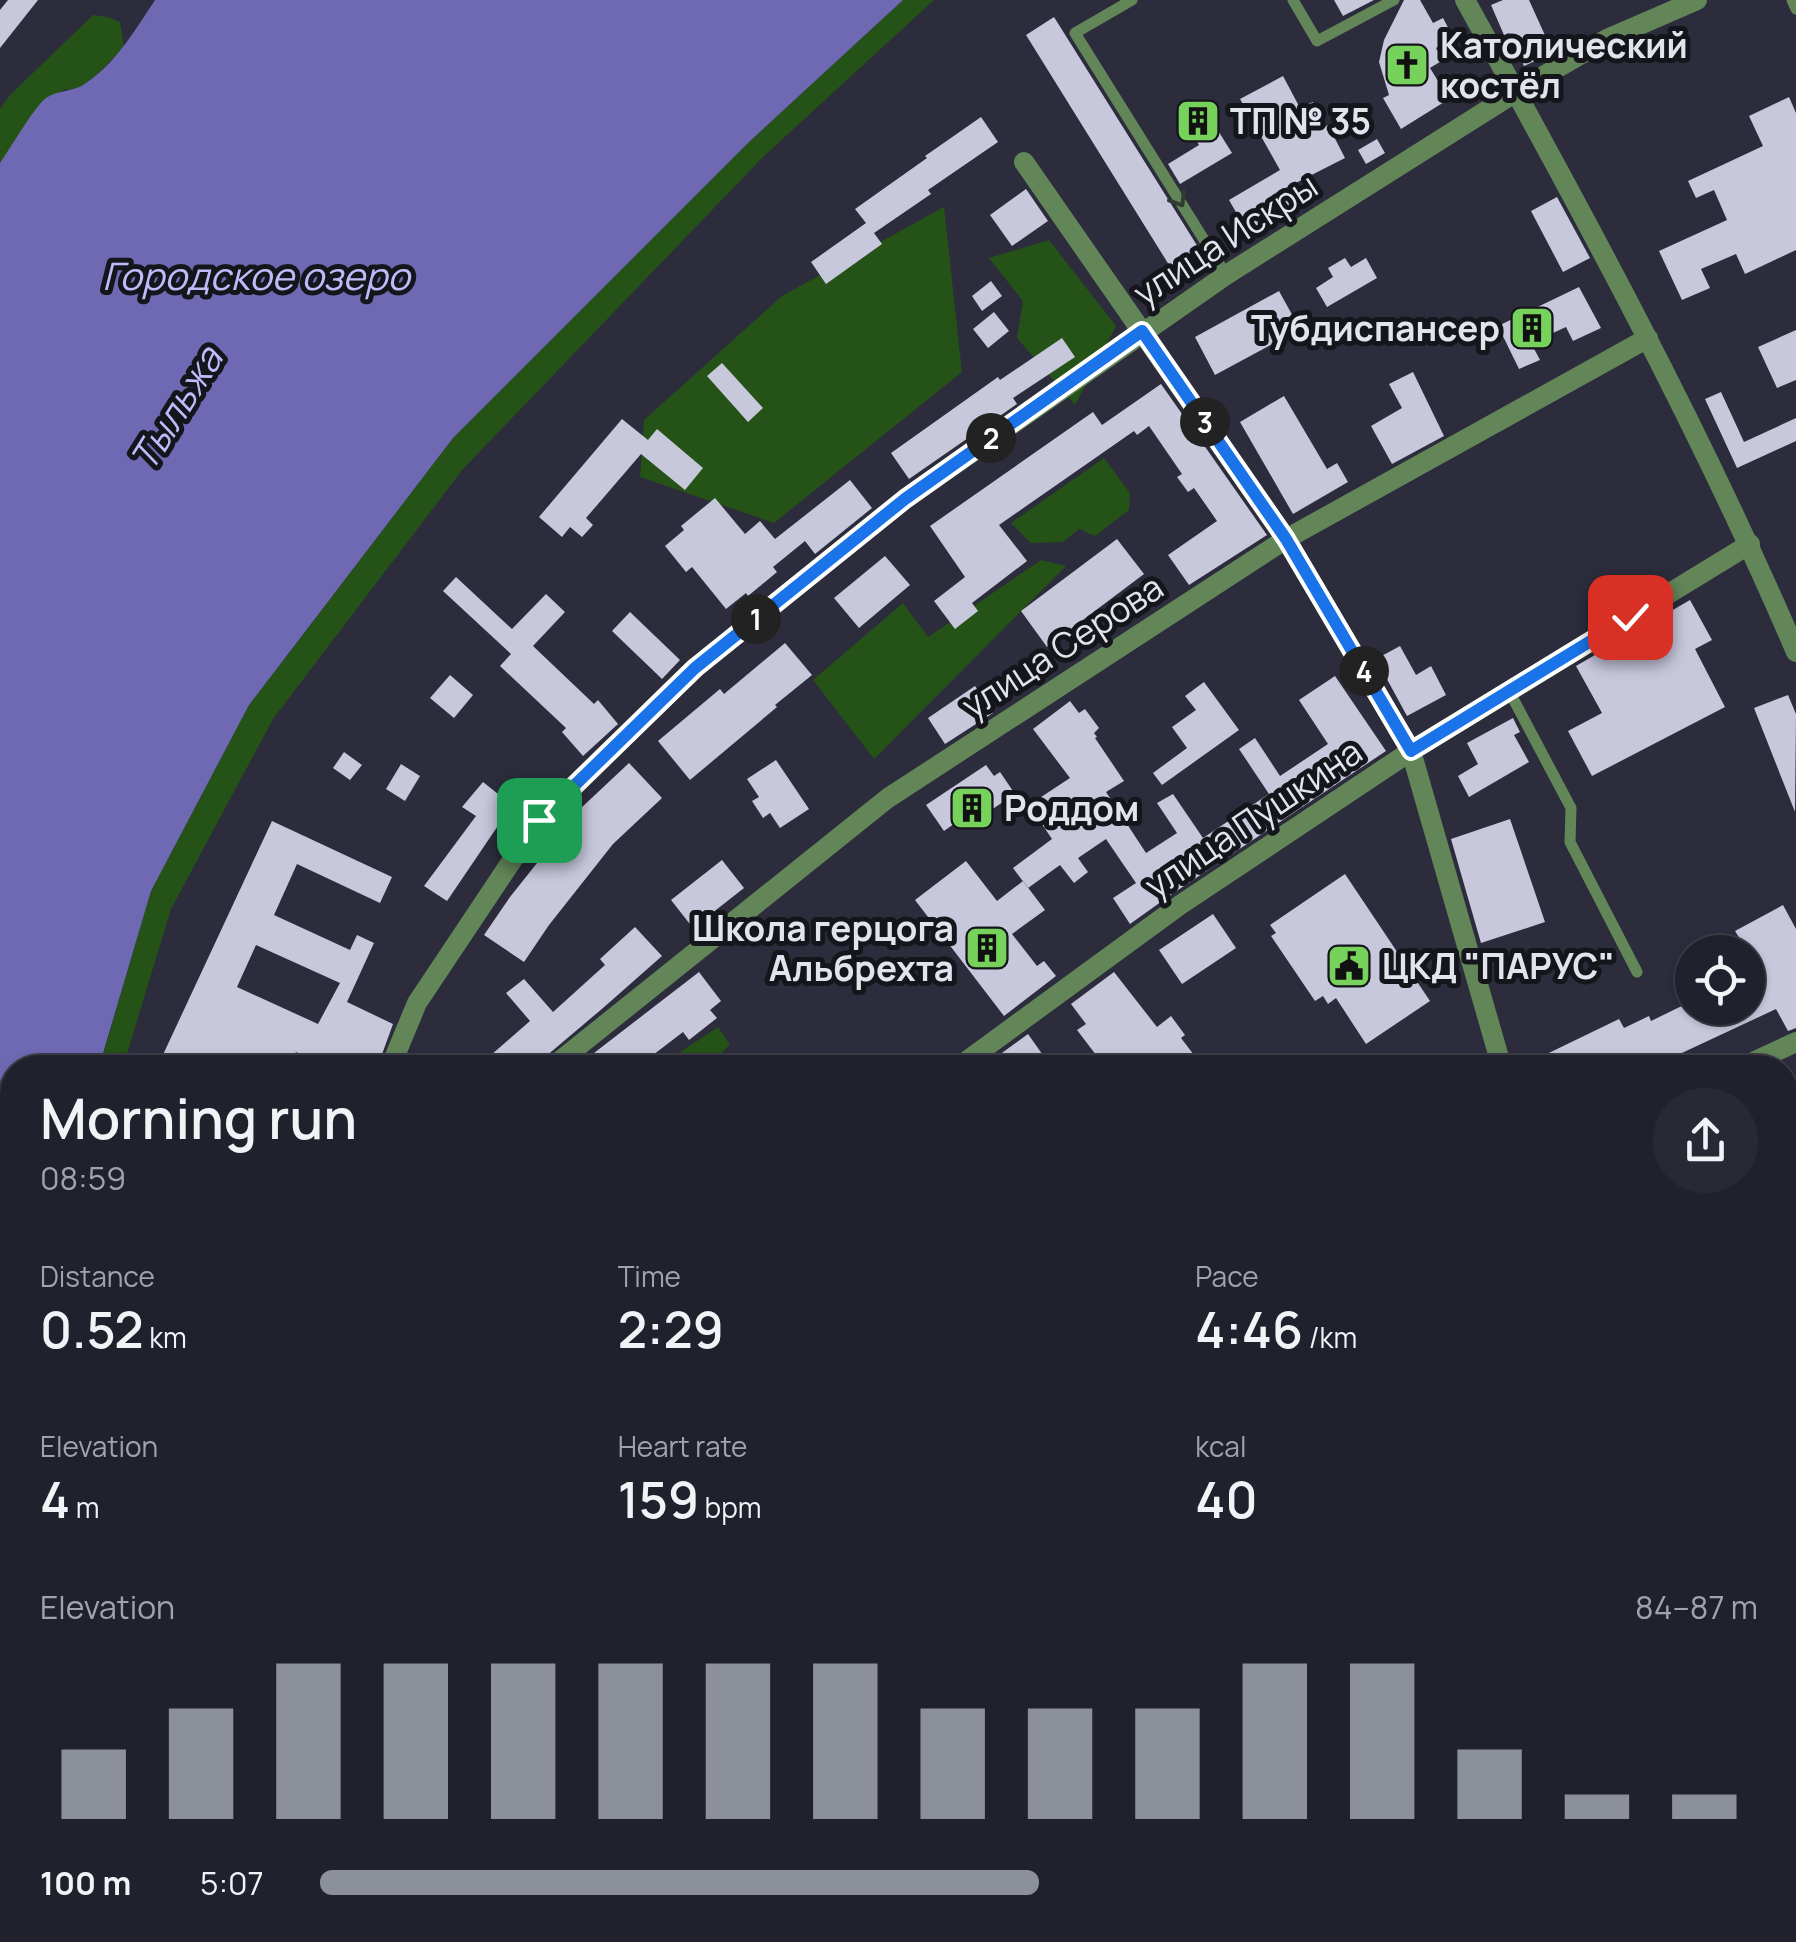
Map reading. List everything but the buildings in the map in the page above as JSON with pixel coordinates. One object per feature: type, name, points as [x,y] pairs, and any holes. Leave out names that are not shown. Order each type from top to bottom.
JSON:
[{"type":"street","points":[[1464,0],[1648,338],[1750,544],[1796,652]]},
{"type":"street","name":"улица Искры","points":[[398,1055],[416,1003],[539,820],[695,668],[905,499],[1226,274],[1516,92],[1607,39],[1696,0]]},
{"type":"street","points":[[1024,162],[1286,539],[1411,751],[1498,1055]]},
{"type":"street","name":"улица Серова","points":[[568,1055],[888,798],[1286,539],[1648,338]]},
{"type":"street","name":"улица Пушкина","points":[[975,1055],[1180,905],[1411,751],[1750,544]]},
{"type":"street","points":[[1768,1055],[1796,1042]]},
{"type":"lane","points":[[1132,0],[1074,33],[1226,274]]},
{"type":"lane","points":[[1293,0],[1317,41],[1394,0]]},
{"type":"lane","points":[[1792,0],[1796,9]]},
{"type":"lane","points":[[1510,691],[1570,808],[1570,842],[1637,972]]},
{"type":"green space","points":[[903,0],[934,0],[763,157],[463,469],[273,719],[171,909],[127,1055],[103,1055],[151,891],[249,705],[453,438],[748,143]]},
{"type":"green space","points":[[93,15],[120,22],[124,47],[79,88],[45,99],[0,163],[0,109]]},
{"type":"green space","points":[[944,207],[962,372],[774,523],[640,477],[644,420],[782,296]]},
{"type":"green space","points":[[1049,240],[1116,326],[1075,405],[1017,338],[1023,301],[989,258]]},
{"type":"green space","points":[[1104,458],[1130,493],[1129,510],[1095,536],[1079,529],[1063,542],[1031,543],[1011,523]]},
{"type":"green space","points":[[1041,560],[1066,566],[874,759],[813,680],[903,603],[928,637]]},
{"type":"green space","points":[[718,1027],[730,1045],[720,1055],[676,1055]]},
{"type":"water","name":"Городское озеро","points":[[155,0],[903,0],[748,143],[453,438],[249,705],[151,891],[103,1055],[0,1055],[0,163],[41,103],[50,95],[83,85],[124,46]]},
{"type":"place","name":"Католический костёл","points":[[1407,65]]},
{"type":"place","name":"ТП № 35","points":[[1198,121]]},
{"type":"place","name":"Тубдиспансер","points":[[1532,328]]},
{"type":"place","name":"Роддом","points":[[972,808]]},
{"type":"place","name":"Школа герцога Альбрехта","points":[[987,948]]},
{"type":"place","name":"ЦКД \"ПАРУС\"","points":[[1349,966]]},
{"type":"route","points":[[539,820],[695,668],[905,499],[1142,331],[1286,539],[1411,751],[1630,617]]},
{"type":"water label","name":"Тыльжа","points":[[175,408]]}]
